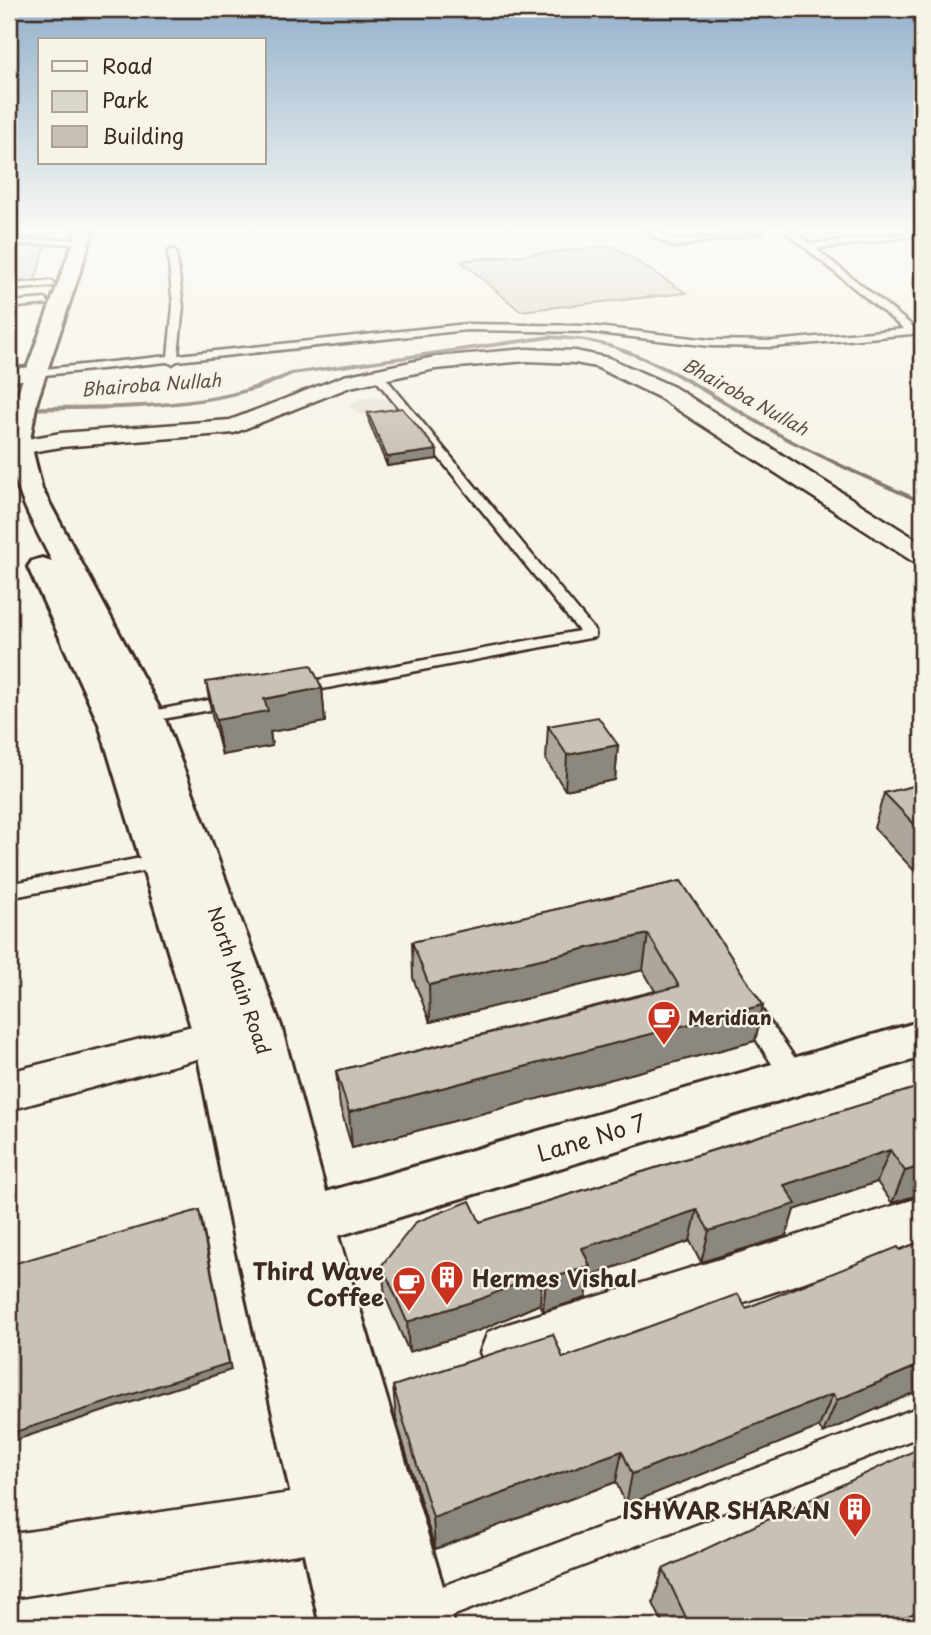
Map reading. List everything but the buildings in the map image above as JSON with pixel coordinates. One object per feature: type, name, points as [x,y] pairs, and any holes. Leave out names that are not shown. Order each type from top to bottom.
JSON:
[{"type":"main road","points":[[21,391],[45,308]]},
{"type":"main road","points":[[21,391],[51,308]]},
{"type":"main road","name":"North Main Road","points":[[21,391],[29,489],[147,717],[238,1031],[307,1222],[381,1393],[418,1619]]},
{"type":"main road","name":"North Main Road","points":[[9,499],[116,724],[161,861],[238,1031],[260,1236],[355,1626]]},
{"type":"main road","name":"Lane No 7","points":[[260,1236],[922,1039]]},
{"type":"street","points":[[21,391],[61,440],[234,426],[344,382],[376,373],[435,363],[527,355],[575,357],[602,362],[666,391],[922,555]]},
{"type":"street","points":[[9,1091],[238,1031]]},
{"type":"street","points":[[458,1368],[922,1220]]},
{"type":"street","points":[[9,1560],[18,1565],[330,1518]]},
{"type":"lane","points":[[172,360],[180,327],[179,308]]},
{"type":"lane","points":[[889,308],[918,330]]},
{"type":"lane","points":[[21,391],[172,360],[479,327],[588,329],[710,343],[773,344],[918,330]]},
{"type":"lane","points":[[281,692],[589,634],[376,373]]},
{"type":"lane","points":[[147,717],[254,697]]},
{"type":"lane","points":[[9,891],[161,861]]},
{"type":"lane","points":[[732,983],[794,1077]]},
{"type":"lane","points":[[418,1619],[922,1421]]},
{"type":"shaded area","points":[[373,397],[394,400],[398,406],[375,415],[359,414],[349,406],[359,399]]},
{"type":"green space","points":[[517,308],[545,308],[520,311]]},
{"type":"waterway","name":"Bhairoba Nullah","points":[[9,409],[191,401],[261,386],[291,374],[550,337],[583,339],[614,347],[674,373],[787,439],[922,502]]},
{"type":"place","name":"Meridian","points":[[664,1047]]},
{"type":"place","name":"Hermes Vishal","points":[[447,1307]]},
{"type":"place","name":"Third Wave Coffee","points":[[409,1313]]},
{"type":"place","name":"ISHWAR SHARAN","points":[[855,1539]]}]
